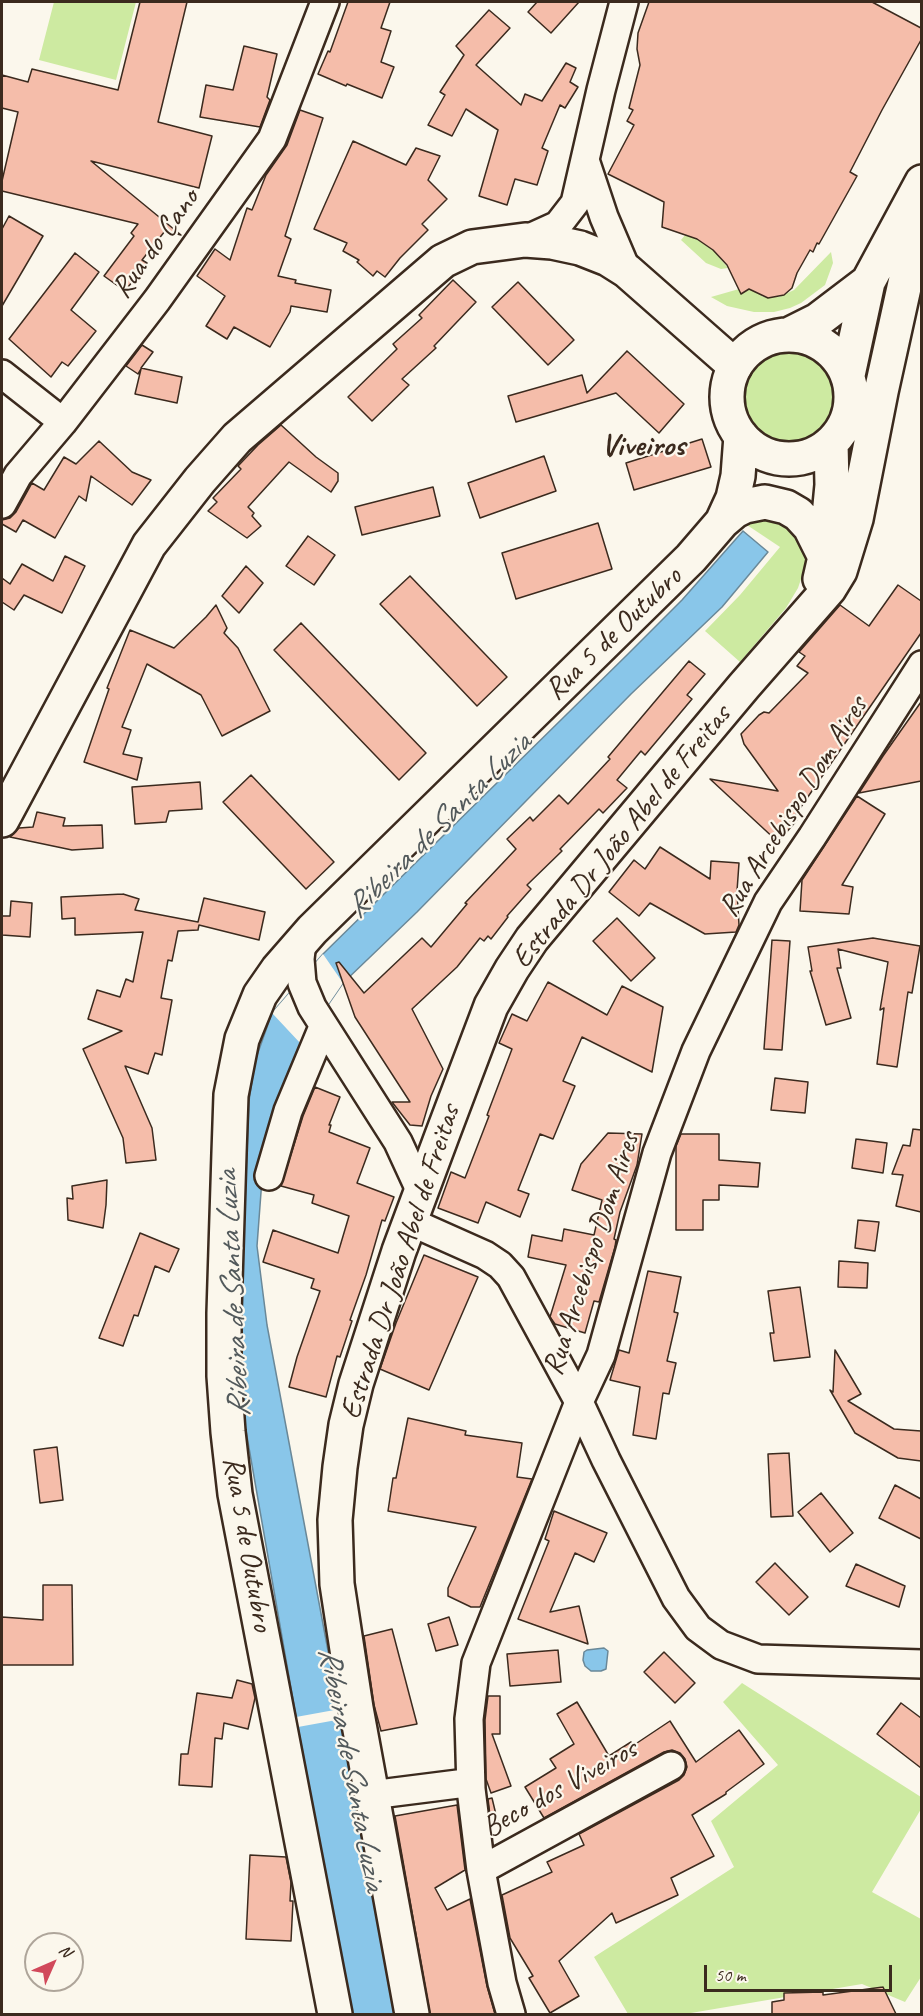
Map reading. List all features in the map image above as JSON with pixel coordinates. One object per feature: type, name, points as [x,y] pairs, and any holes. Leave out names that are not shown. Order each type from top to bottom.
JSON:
[{"type":"main road","points":[[848,375],[868,282],[921,182]]},
{"type":"main road","name":"Estrada Dr João Abel de Freitas","points":[[412,2014],[337,1584],[335,1520],[344,1436],[356,1384],[376,1318],[490,1006],[532,939],[829,590],[840,571],[856,519],[881,392],[921,218]]},
{"type":"main road","points":[[2,820],[149,545],[200,480],[237,438],[442,261],[472,247],[525,240],[552,242],[580,248],[617,265],[735,366]]},
{"type":"main road","points":[[790,334],[818,320],[868,282]]},
{"type":"main road","points":[[790,334],[805,336],[831,351],[841,362],[848,375],[851,393],[850,412],[843,429],[831,443],[810,456],[785,459],[762,453],[741,436],[730,418],[727,400],[728,382],[735,366],[745,353],[758,342],[774,336],[790,334]]},
{"type":"main road","name":"Rua 5 de Outubro","points":[[335,2014],[235,1494],[224,1376],[231,1095],[242,1039],[260,995],[302,941],[684,566],[722,522],[733,498],[738,476],[741,436]]},
{"type":"main road","name":"Estrada Dr João Abel de Freitas","points":[[802,619],[820,581],[825,557],[832,485],[831,443]]},
{"type":"main road","points":[[722,522],[745,506],[765,502],[786,507],[798,514],[810,527],[825,557]]},
{"type":"street","name":"Rua do Cano","points":[[2,504],[18,475],[63,422],[163,291],[272,139],[325,2]]},
{"type":"street","points":[[525,240],[558,225],[575,203],[624,2]]},
{"type":"street","points":[[585,160],[617,265]]},
{"type":"street","points":[[2,374],[63,422]]},
{"type":"street","name":"Rua Arcebispo Dom Aires","points":[[512,2014],[502,1983],[481,1870],[471,1790],[469,1719],[476,1663],[579,1402],[601,1355],[657,1153],[696,1051],[768,902],[921,665]]},
{"type":"street","points":[[302,941],[300,959],[302,983],[312,1007],[400,1145],[416,1207],[485,1255],[511,1277],[579,1402],[676,1598],[698,1628],[721,1645],[758,1659],[921,1664]]},
{"type":"street","points":[[269,1176],[288,1111],[323,1027]]},
{"type":"street","points":[[400,1145],[426,1143],[443,1133]]},
{"type":"street","name":"Beco dos Viveiros","points":[[481,1870],[671,1766]]},
{"type":"street","points":[[372,1795],[458,1784],[471,1790]]},
{"type":"green space","points":[[54,2],[136,2],[116,80],[39,60]]},
{"type":"green space","points":[[686,234],[713,250],[728,268],[721,269],[706,263],[681,240]]},
{"type":"green space","points":[[831,252],[833,263],[825,285],[801,303],[790,308],[774,312],[754,312],[727,306],[711,297],[739,289],[741,294],[750,286],[763,297],[779,297],[794,290]]},
{"type":"green space","points":[[788,351],[805,354],[820,364],[830,379],[833,396],[830,413],[820,428],[805,438],[788,441],[771,438],[756,428],[746,413],[743,396],[746,379],[756,364],[771,354]]},
{"type":"green space","points":[[766,518],[790,526],[805,549],[806,564],[798,588],[786,608],[740,662],[705,631],[740,595],[780,547],[747,525]]},
{"type":"green space","points":[[742,1683],[921,1797],[921,1809],[872,1892],[921,1919],[921,1977],[905,2002],[862,1984],[685,2014],[628,2014],[594,1957],[734,1867],[711,1821],[778,1765],[723,1702]]},
{"type":"water","points":[[743,531],[768,552],[722,607],[631,694],[417,912],[343,983],[301,1044],[268,1135],[257,1246],[267,1325],[396,2014],[352,2014],[296,1717],[245,1425],[241,1369],[242,1279],[249,1101],[255,1061],[272,1013],[323,954],[682,600]]},
{"type":"water","points":[[604,1648],[608,1651],[606,1669],[591,1671],[585,1666],[584,1652]]},
{"type":"pier","points":[[323,954],[343,983],[301,1044],[272,1013]]},
{"type":"pier","points":[[340,1709],[342,1719],[298,1727],[296,1717]]},
{"type":"building","points":[[140,2],[187,2],[158,122],[212,136],[199,188],[91,161],[181,235],[165,231],[142,260],[147,263],[125,291],[104,276],[134,236],[131,233],[138,224],[2,191],[2,181],[18,112],[2,108],[2,75],[28,82],[32,69],[118,90]]},
{"type":"building","points":[[348,2],[390,2],[381,28],[391,31],[381,62],[394,67],[382,98],[318,74],[328,51],[330,52]]},
{"type":"building","points":[[537,2],[579,2],[551,33],[528,12]]},
{"type":"building","points":[[649,2],[872,2],[921,28],[921,40],[850,172],[857,176],[819,244],[817,243],[813,252],[810,250],[797,273],[792,288],[784,295],[768,298],[749,289],[741,294],[727,265],[713,250],[697,239],[662,227],[664,202],[608,174],[634,125],[627,121],[633,110],[629,108],[640,65],[637,49],[638,33]]},
{"type":"building","points":[[489,10],[510,28],[476,65],[521,105],[525,94],[542,101],[566,63],[576,68],[570,82],[578,87],[565,108],[560,105],[542,148],[548,151],[537,185],[515,179],[507,205],[479,196],[498,130],[466,109],[452,136],[428,125],[445,95],[440,92],[464,55],[456,46]]},
{"type":"building","points":[[244,46],[277,54],[267,97],[270,100],[260,127],[200,117],[206,85],[233,90]]},
{"type":"building","points":[[300,110],[323,118],[285,236],[291,239],[278,276],[296,280],[295,283],[331,290],[327,312],[291,306],[290,312],[270,347],[234,327],[227,339],[206,326],[225,296],[197,276],[215,249],[230,260],[247,208],[252,210],[266,175],[287,145]]},
{"type":"building","points":[[353,141],[406,165],[416,148],[440,156],[428,180],[447,199],[422,224],[428,230],[385,277],[377,271],[373,276],[357,262],[359,260],[343,251],[347,243],[314,229]]},
{"type":"building","points":[[9,216],[43,236],[2,306],[2,229]]},
{"type":"building","points":[[75,253],[99,272],[71,310],[96,331],[68,366],[62,362],[51,377],[9,339]]},
{"type":"building","points":[[453,280],[476,302],[434,346],[436,348],[402,379],[409,385],[372,421],[348,397],[397,349],[393,344],[422,318],[419,315]]},
{"type":"building","points":[[518,282],[574,340],[548,365],[492,307]]},
{"type":"building","points":[[142,345],[153,352],[141,368],[182,377],[177,403],[135,394],[141,369],[138,374],[126,366]]},
{"type":"building","points":[[627,351],[684,404],[659,433],[616,393],[516,422],[508,396],[582,375],[587,393]]},
{"type":"building","points":[[281,425],[316,457],[338,473],[338,481],[331,492],[289,462],[248,507],[261,526],[247,538],[208,511],[217,502],[213,498],[241,469],[238,466]]},
{"type":"building","points":[[702,439],[711,467],[634,490],[626,463]]},
{"type":"building","points":[[99,441],[132,472],[151,480],[132,505],[91,476],[86,501],[79,496],[55,538],[23,520],[16,532],[2,524],[2,520],[10,518],[16,512],[32,483],[44,490],[64,457],[76,464]]},
{"type":"building","points":[[544,456],[556,491],[480,518],[468,483]]},
{"type":"building","points":[[433,487],[440,516],[362,535],[355,507]]},
{"type":"building","points":[[598,523],[612,569],[516,599],[502,553]]},
{"type":"building","points":[[308,536],[335,555],[314,585],[286,566]]},
{"type":"building","points":[[65,556],[85,566],[62,613],[24,595],[14,610],[2,602],[2,578],[10,584],[22,564],[53,581]]},
{"type":"building","points":[[246,566],[263,583],[239,613],[222,596]]},
{"type":"building","points":[[410,576],[507,677],[477,706],[380,604]]},
{"type":"building","points":[[898,585],[921,601],[921,633],[794,817],[797,820],[778,842],[710,779],[778,791],[744,744],[741,734],[759,715],[764,712],[769,713],[808,673],[797,666],[805,656],[799,652],[840,605],[869,626]]},
{"type":"building","points":[[216,605],[227,628],[224,633],[238,648],[270,711],[222,736],[201,695],[147,664],[122,727],[131,730],[123,754],[142,758],[137,780],[84,762],[109,689],[107,688],[130,630],[174,648]]},
{"type":"building","points":[[301,623],[426,753],[399,780],[274,650]]},
{"type":"building","points":[[689,661],[705,674],[687,695],[692,699],[645,755],[641,751],[617,780],[627,788],[603,813],[599,809],[560,849],[562,851],[527,885],[531,889],[507,916],[491,939],[488,936],[484,941],[480,938],[457,967],[412,1009],[443,1069],[431,1096],[422,1126],[410,1125],[392,1102],[410,1102],[355,1017],[336,963],[339,962],[364,993],[422,938],[431,947],[467,904],[465,903],[516,849],[507,839],[530,817],[533,821],[559,795],[568,804],[610,759],[608,757]]},
{"type":"building","points":[[921,702],[921,781],[859,793],[883,756]]},
{"type":"building","points":[[251,775],[334,862],[306,889],[223,802]]},
{"type":"building","points":[[200,782],[202,809],[169,811],[166,822],[135,824],[132,787]]},
{"type":"building","points":[[857,796],[885,814],[842,885],[853,887],[849,914],[800,911],[802,880]]},
{"type":"building","points":[[37,812],[65,818],[63,826],[102,825],[103,848],[72,850],[10,837],[19,828],[33,827]]},
{"type":"building","points":[[660,847],[710,879],[711,861],[739,863],[737,891],[739,925],[736,932],[705,934],[650,903],[639,916],[609,892],[634,860],[645,869]]},
{"type":"building","points":[[123,894],[139,899],[135,910],[198,922],[204,898],[265,912],[259,940],[199,925],[198,930],[178,931],[172,961],[168,960],[161,998],[172,1000],[162,1055],[155,1053],[148,1074],[125,1066],[152,1128],[156,1160],[126,1163],[123,1138],[83,1049],[122,1031],[88,1019],[97,990],[120,997],[126,979],[133,982],[143,932],[75,935],[75,918],[62,919],[61,897]]},
{"type":"building","points":[[11,901],[32,903],[30,937],[2,935],[2,916],[10,916]]},
{"type":"building","points":[[617,918],[655,958],[631,981],[593,941]]},
{"type":"building","points":[[873,938],[920,946],[912,993],[908,992],[897,1067],[877,1064],[884,1008],[880,1010],[888,962],[838,949],[841,968],[837,968],[851,1018],[826,1025],[810,971],[812,971],[808,947]]},
{"type":"building","points":[[772,940],[790,941],[782,1050],[764,1049]]},
{"type":"building","points":[[548,982],[607,1015],[622,986],[663,1007],[652,1072],[582,1037],[563,1081],[575,1086],[553,1139],[540,1134],[518,1190],[529,1194],[520,1217],[486,1202],[478,1223],[438,1208],[451,1172],[465,1178],[489,1116],[487,1115],[512,1049],[499,1043],[512,1014],[527,1021]]},
{"type":"building","points":[[775,1078],[808,1082],[805,1113],[771,1110]]},
{"type":"building","points":[[315,1087],[340,1097],[329,1125],[331,1125],[329,1132],[370,1148],[357,1183],[394,1197],[385,1221],[382,1220],[350,1320],[352,1321],[340,1357],[337,1356],[326,1397],[289,1387],[320,1291],[311,1288],[314,1279],[263,1262],[273,1230],[338,1253],[349,1216],[312,1203],[314,1195],[281,1186],[303,1116]]},
{"type":"building","points":[[913,1129],[921,1130],[921,1212],[896,1206],[903,1175],[892,1174],[903,1145],[910,1146]]},
{"type":"building","points":[[608,1133],[642,1134],[637,1165],[620,1212],[614,1239],[616,1240],[615,1247],[599,1302],[594,1301],[585,1333],[555,1324],[550,1317],[566,1265],[528,1257],[532,1235],[562,1241],[564,1229],[594,1235],[602,1200],[572,1190],[581,1164]]},
{"type":"building","points":[[681,1134],[719,1134],[719,1160],[760,1163],[758,1187],[719,1185],[719,1200],[703,1200],[703,1230],[676,1230],[676,1146]]},
{"type":"building","points":[[856,1139],[887,1143],[883,1173],[852,1168]]},
{"type":"building","points":[[107,1180],[103,1228],[68,1220],[67,1198],[73,1199],[72,1186]]},
{"type":"building","points":[[858,1220],[879,1222],[875,1251],[855,1248]]},
{"type":"building","points":[[140,1233],[179,1249],[169,1272],[155,1266],[138,1316],[134,1315],[123,1346],[99,1338]]},
{"type":"building","points":[[424,1255],[478,1277],[429,1390],[380,1369]]},
{"type":"building","points":[[839,1261],[868,1263],[867,1288],[838,1287]]},
{"type":"building","points":[[648,1271],[681,1277],[674,1312],[678,1313],[667,1361],[676,1363],[669,1394],[663,1393],[656,1439],[633,1435],[640,1387],[610,1380],[619,1350],[629,1353]]},
{"type":"building","points":[[800,1287],[810,1357],[774,1361],[770,1333],[774,1333],[768,1291]]},
{"type":"building","points":[[835,1350],[861,1394],[848,1401],[894,1429],[921,1431],[921,1461],[898,1458],[855,1433],[830,1390],[833,1392]]},
{"type":"building","points":[[408,1418],[466,1431],[465,1435],[522,1443],[517,1477],[532,1479],[480,1607],[471,1607],[448,1596],[448,1588],[476,1527],[388,1511],[393,1478],[396,1478]]},
{"type":"building","points":[[57,1447],[63,1500],[40,1503],[34,1450]]},
{"type":"building","points":[[789,1453],[793,1516],[771,1517],[768,1454]]},
{"type":"building","points":[[895,1485],[921,1499],[921,1539],[879,1518]]},
{"type":"building","points":[[821,1493],[853,1533],[830,1552],[798,1512]]},
{"type":"building","points":[[554,1511],[607,1533],[594,1562],[575,1553],[550,1612],[579,1606],[588,1644],[518,1619],[549,1541],[545,1539]]},
{"type":"building","points":[[775,1563],[808,1597],[789,1615],[756,1582]]},
{"type":"building","points":[[856,1564],[905,1586],[899,1607],[846,1586]]},
{"type":"building","points":[[43,1585],[72,1585],[73,1665],[2,1665],[2,1617],[43,1620]]},
{"type":"building","points":[[449,1617],[458,1645],[436,1651],[428,1624]]},
{"type":"building","points":[[392,1629],[417,1724],[381,1731],[374,1705],[364,1636]]},
{"type":"building","points":[[558,1650],[561,1682],[510,1686],[507,1654]]},
{"type":"building","points":[[664,1652],[695,1683],[675,1703],[644,1672]]},
{"type":"building","points":[[237,1680],[252,1684],[255,1698],[248,1729],[224,1723],[222,1739],[215,1738],[212,1787],[179,1785],[181,1754],[188,1754],[197,1693],[232,1698]]},
{"type":"building","points":[[488,1696],[500,1696],[500,1734],[492,1734],[511,1786],[491,1793],[486,1779],[485,1720]]},
{"type":"building","points":[[577,1702],[609,1756],[631,1742],[634,1745],[670,1721],[696,1762],[739,1730],[764,1764],[726,1794],[692,1815],[714,1856],[671,1878],[678,1895],[616,1923],[612,1913],[559,1961],[579,1996],[550,2013],[529,1978],[533,1976],[510,1938],[502,1895],[552,1872],[547,1862],[584,1845],[579,1834],[679,1780],[687,1767],[680,1753],[672,1750],[664,1752],[544,1818],[525,1787],[556,1768],[550,1759],[574,1744],[557,1714]]},
{"type":"building","points":[[901,1703],[921,1718],[921,1768],[877,1734]]},
{"type":"building","points":[[492,1798],[498,1823],[491,1824],[488,1799]]},
{"type":"building","points":[[457,1805],[465,1870],[435,1888],[447,1910],[470,1899],[487,1986],[495,2014],[430,2014],[395,1816]]},
{"type":"building","points":[[250,1855],[286,1857],[291,1882],[290,1901],[293,1901],[291,1941],[246,1939]]},
{"type":"building","points":[[883,1987],[896,2014],[772,2014],[772,2002],[784,2000],[784,1993],[823,1992],[823,1995]]},
{"type":"district","name":"Viveiros","points":[[643,447]]},
{"type":"water label","name":"Ribeira de Santa Luzia","points":[[439,826]]},
{"type":"water label","name":"Ribeira de Santa Luzia","points":[[234,1294]]},
{"type":"water label","name":"Ribeira de Santa Luzia","points":[[351,1769]]}]
